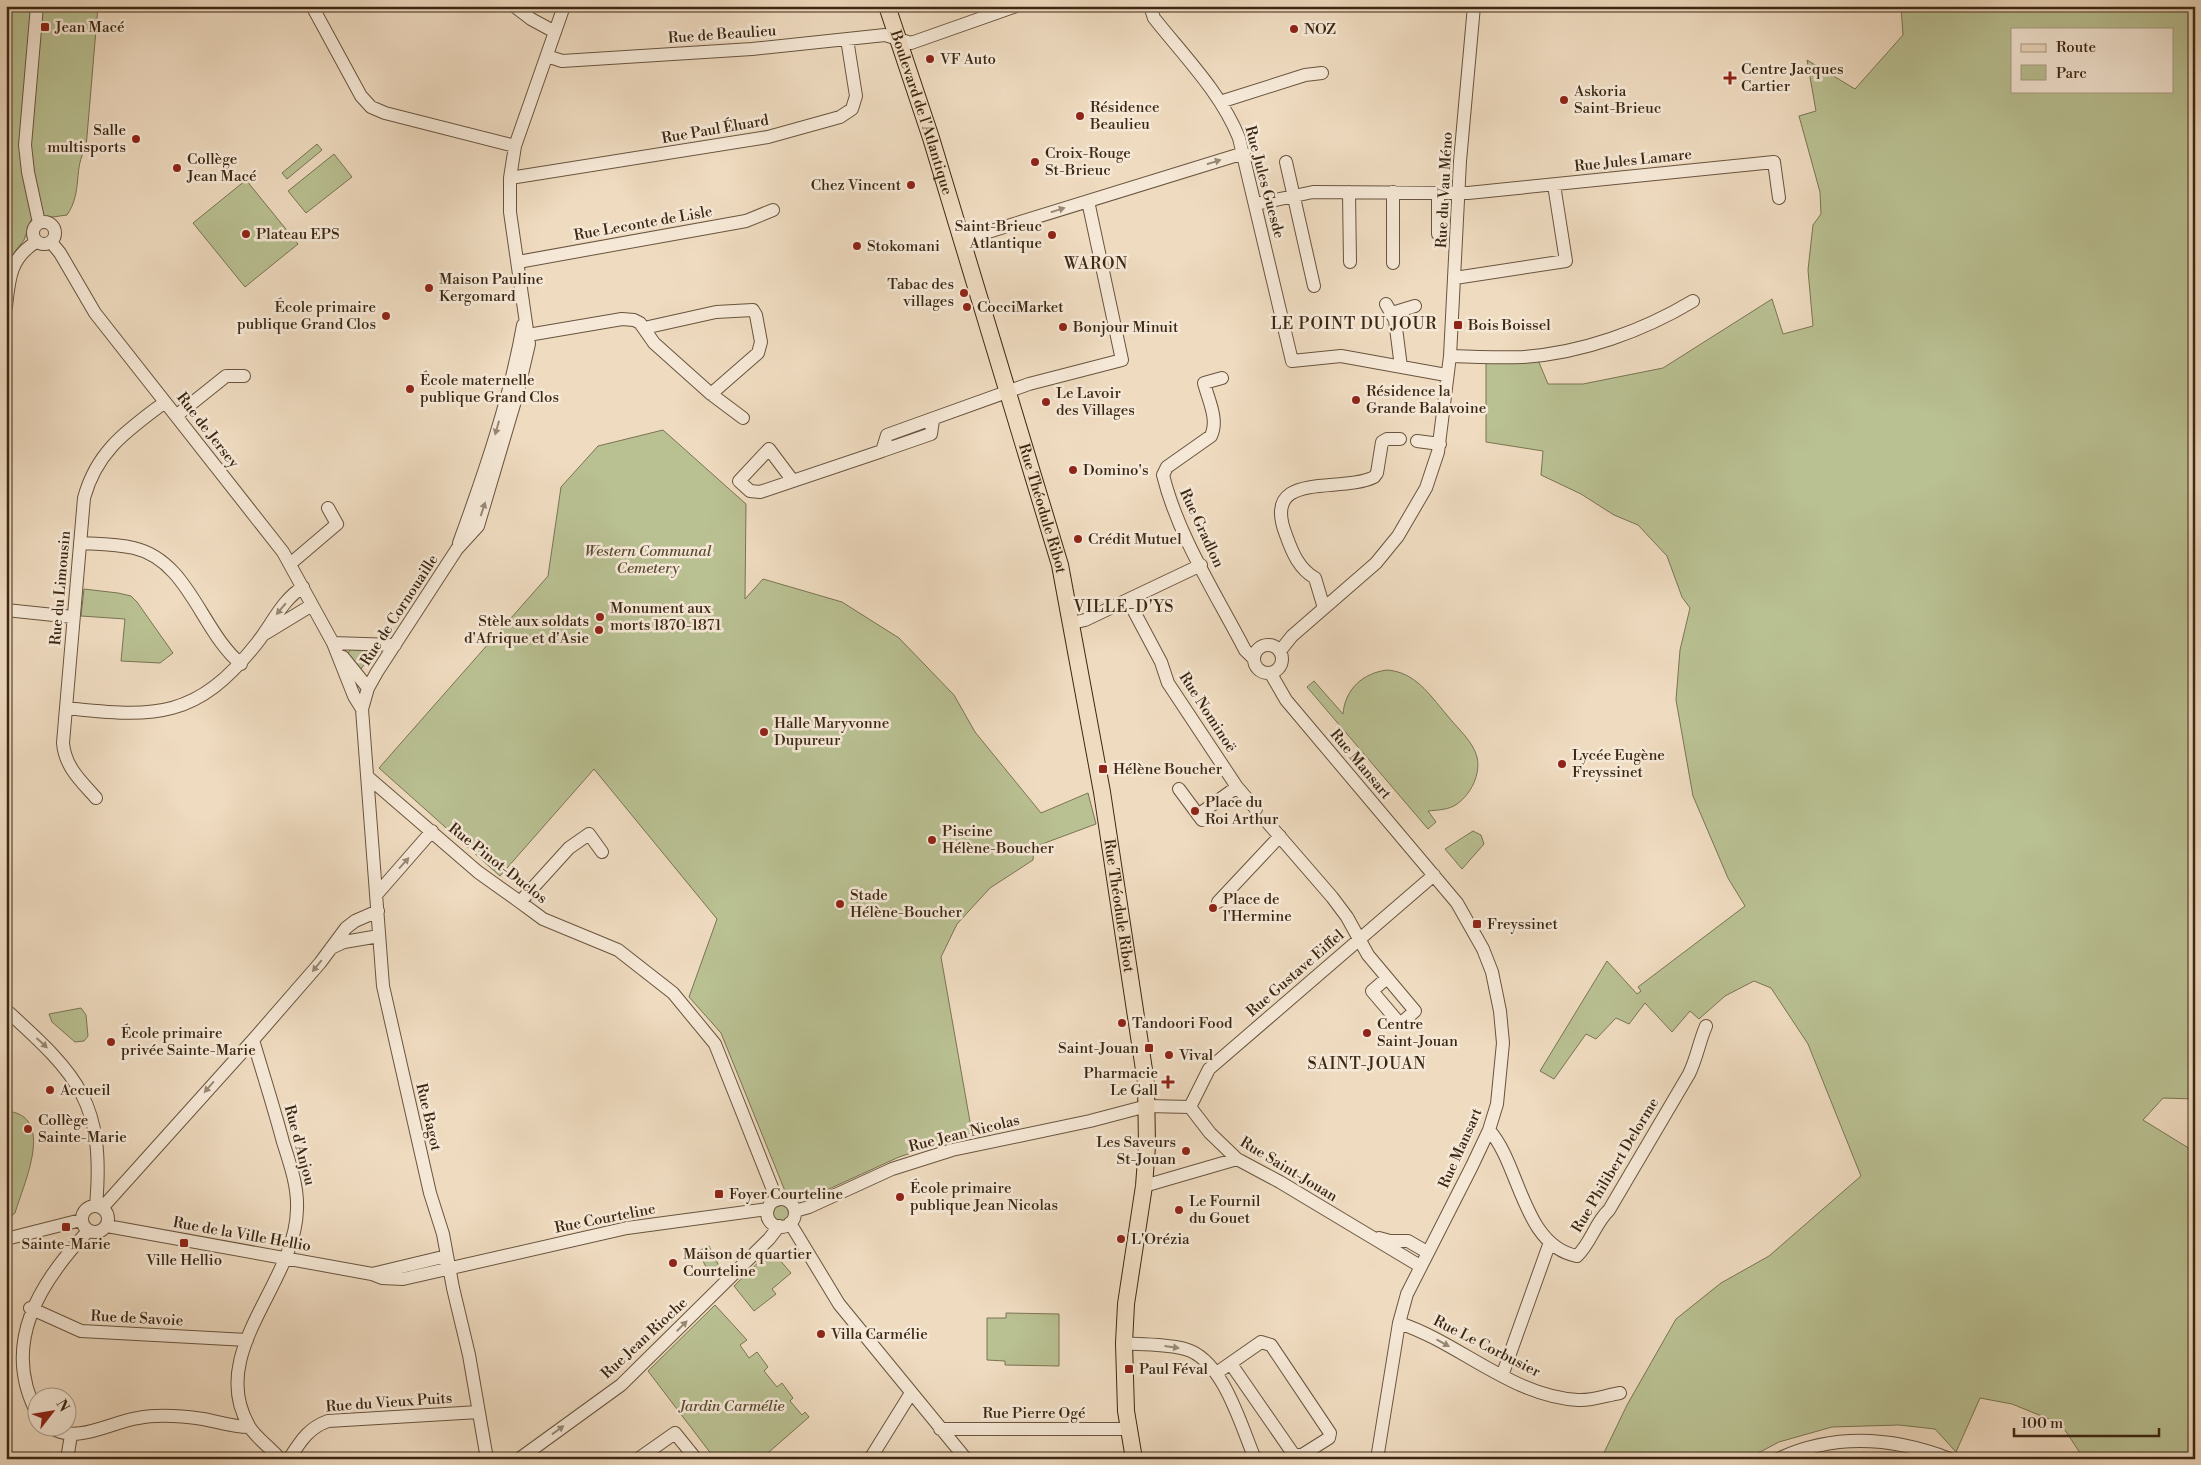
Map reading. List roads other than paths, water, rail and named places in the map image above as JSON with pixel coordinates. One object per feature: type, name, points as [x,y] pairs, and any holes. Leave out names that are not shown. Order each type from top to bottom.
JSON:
[{"type":"main road","name":"Boulevard de l'Atlantique","points":[[887,6],[1009,392]]},
{"type":"main road","name":"Rue Théodule Ribot","points":[[1009,392],[1060,565],[1072,623],[1102,792],[1141,1046],[1147,1106],[1147,1146],[1144,1186],[1126,1304],[1124,1343],[1124,1395],[1134,1459]]},
{"type":"street","points":[[36,6],[24,145],[39,223]]},
{"type":"street","points":[[312,6],[361,96],[371,107],[385,113],[514,146]]},
{"type":"street","points":[[514,6],[531,19],[555,32]]},
{"type":"street","name":"Rue de Cornouaille","points":[[368,688],[457,549],[478,526],[518,391],[529,344],[526,312],[510,212],[510,178],[514,146],[564,6]]},
{"type":"street","name":"Rue de Beaulieu","points":[[547,56],[562,61],[752,49],[885,35],[911,43],[1016,6]]},
{"type":"street","name":"Rue Jules Guesde","points":[[1150,6],[1154,18],[1232,120],[1244,153],[1292,361],[1341,356],[1401,367]]},
{"type":"street","name":"Rue du Vau Méno","points":[[1280,651],[1292,636],[1376,563],[1398,536],[1426,488],[1440,444],[1446,375],[1450,356],[1460,193],[1460,161],[1474,6]]},
{"type":"street","name":"Rue Paul Éluard","points":[[510,178],[768,137],[840,116],[852,109],[856,96],[847,39]]},
{"type":"street","points":[[1220,102],[1305,75],[1322,73]]},
{"type":"street","points":[[962,240],[1244,153]]},
{"type":"street","points":[[1286,162],[1314,286]]},
{"type":"street","name":"Rue Jules Lamare","points":[[1256,204],[1313,192],[1460,193],[1774,162],[1779,198]]},
{"type":"street","points":[[1455,278],[1566,261],[1554,185]]},
{"type":"street","points":[[1349,192],[1350,262]]},
{"type":"street","points":[[1393,192],[1393,264]]},
{"type":"street","points":[[1438,193],[1438,234]]},
{"type":"street","points":[[793,480],[882,451],[887,435],[1029,384],[1122,360],[1088,201]]},
{"type":"street","name":"Rue Leconte de Lisle","points":[[518,262],[746,221],[773,210]]},
{"type":"street","points":[[36,242],[32,231],[39,223]]},
{"type":"street","points":[[36,242],[45,245],[51,242],[55,236],[54,229],[50,224],[39,223]]},
{"type":"street","points":[[6,307],[13,267],[17,258],[36,242]]},
{"type":"street","name":"Rue de Jersey","points":[[51,242],[60,253],[95,313],[283,552],[333,643],[354,696],[362,709]]},
{"type":"street","points":[[1450,356],[1494,358],[1554,352],[1628,332],[1673,313],[1693,301]]},
{"type":"street","points":[[1415,306],[1389,309],[1400,347],[1401,367],[1446,375]]},
{"type":"street","points":[[644,328],[709,313],[753,310],[761,342],[758,353],[711,394]]},
{"type":"street","name":"Rue de Cornouaille","points":[[457,549],[484,472],[509,388],[526,312]]},
{"type":"street","points":[[528,335],[622,319],[634,320],[644,328],[654,343],[711,394],[743,418]]},
{"type":"street","points":[[176,416],[226,376],[244,376]]},
{"type":"street","name":"Rue Gradlon","points":[[1222,378],[1204,383],[1214,420],[1214,430],[1211,436],[1167,467],[1163,475],[1170,501],[1201,565],[1245,650],[1254,659]]},
{"type":"street","name":"Rue du Limousin","points":[[96,798],[72,771],[64,757],[73,617],[84,498],[94,470],[114,442],[165,402]]},
{"type":"street","points":[[1324,608],[1315,578],[1304,572],[1290,546],[1280,519],[1282,503],[1293,491],[1374,477],[1377,473],[1382,442],[1387,439],[1400,439]]},
{"type":"street","points":[[1417,441],[1440,444]]},
{"type":"street","points":[[290,564],[337,524],[328,508]]},
{"type":"street","points":[[80,543],[134,548],[157,558],[170,568],[182,582],[228,653],[241,664]]},
{"type":"street","points":[[1072,623],[1085,620],[1201,565]]},
{"type":"street","points":[[66,708],[123,714],[165,711],[197,697],[229,676],[241,664],[294,592],[303,587]]},
{"type":"street","name":"Rue Nominoë","points":[[1128,600],[1161,662],[1168,683],[1237,787],[1256,809]]},
{"type":"street","points":[[264,634],[312,605]]},
{"type":"street","points":[[6,610],[73,617]]},
{"type":"street","points":[[333,643],[394,645]]},
{"type":"street","name":"Rue de Jersey","points":[[333,643],[368,688],[362,709],[369,778]]},
{"type":"street","points":[[1262,646],[1273,646],[1280,651],[1283,656],[1281,666],[1270,674],[1260,671],[1254,659],[1257,651],[1262,646]]},
{"type":"street","name":"Rue Mansart","points":[[1270,674],[1286,700],[1457,902],[1470,922],[1483,949],[1496,988],[1503,1043],[1497,1104],[1489,1130],[1406,1294],[1399,1323],[1378,1458]]},
{"type":"street","name":"Rue Pinot-Duclos","points":[[369,778],[478,872],[543,919],[618,950],[673,993],[715,1044],[772,1205],[771,1222],[788,1220]]},
{"type":"street","name":"Rue Bagot","points":[[369,778],[379,936],[386,1002],[449,1262],[488,1459]]},
{"type":"street","points":[[1179,788],[1200,818],[1237,787]]},
{"type":"street","points":[[1268,823],[1347,917],[1358,940],[1387,978]]},
{"type":"street","points":[[377,894],[432,832]]},
{"type":"street","points":[[520,902],[569,848],[589,834],[602,852]]},
{"type":"street","points":[[1218,902],[1280,836]]},
{"type":"street","name":"Rue Gustave Eiffel","points":[[1190,1107],[1209,1069],[1434,875]]},
{"type":"street","points":[[28,1397],[24,1390],[19,1364],[21,1333],[30,1308],[84,1225],[87,1208],[99,1207],[252,1040],[346,928],[355,921],[378,911]]},
{"type":"street","points":[[329,950],[344,942],[379,936]]},
{"type":"street","points":[[6,1010],[61,1061],[82,1092],[92,1118],[97,1145],[99,1207],[107,1214],[107,1226],[100,1232],[84,1225],[6,1239]]},
{"type":"street","name":"Rue Philibert Delorme","points":[[1489,1130],[1500,1144],[1523,1201],[1550,1242],[1564,1254],[1577,1256],[1584,1250],[1689,1074],[1697,1058],[1698,1044],[1706,1026]]},
{"type":"street","name":"Rue d'Anjou","points":[[249,1427],[238,1392],[236,1374],[247,1340],[292,1247],[296,1224],[297,1194],[252,1040]]},
{"type":"street","points":[[1147,1106],[1190,1107]]},
{"type":"street","name":"Rue Jean Nicolas","points":[[788,1220],[809,1207],[892,1169],[952,1150],[1090,1121],[1147,1106]]},
{"type":"street","name":"Rue Saint-Jouan","points":[[1190,1107],[1210,1133],[1237,1159],[1280,1182],[1420,1266]]},
{"type":"street","points":[[1144,1186],[1237,1159]]},
{"type":"street","points":[[772,1205],[790,1202],[788,1220],[839,1304],[966,1459]]},
{"type":"street","name":"Rue Courteline","points":[[449,1262],[628,1228],[772,1205]]},
{"type":"street","name":"Rue Jean Rioche","points":[[519,1459],[621,1385],[788,1220]]},
{"type":"street","name":"Rue de la Ville Hellio","points":[[107,1226],[372,1274],[382,1278],[403,1279],[449,1262]]},
{"type":"street","name":"Rue Saint-Jouan","points":[[1370,1236],[1390,1241],[1408,1241],[1427,1252]]},
{"type":"street","points":[[1502,1376],[1550,1242]]},
{"type":"street","name":"Rue de Savoie","points":[[30,1308],[81,1331],[247,1340]]},
{"type":"street","name":"Rue Le Corbusier","points":[[1399,1323],[1418,1329],[1502,1376],[1550,1396],[1580,1400],[1620,1393]]},
{"type":"street","points":[[1218,1372],[1261,1342],[1271,1345],[1330,1435],[1329,1438],[1302,1456],[1294,1454],[1230,1364]]},
{"type":"street","points":[[1124,1343],[1184,1349],[1194,1352],[1218,1372],[1255,1459]]},
{"type":"street","points":[[870,1459],[911,1394]]},
{"type":"street","name":"Rue du Vieux Puits","points":[[289,1459],[305,1434],[319,1424],[328,1421],[479,1412]]},
{"type":"street","points":[[78,1433],[129,1419],[155,1416],[203,1419],[232,1427],[249,1427],[270,1446],[280,1459]]},
{"type":"street","name":"Rue Pierre Ogé","points":[[940,1429],[1128,1428]]},
{"type":"street","points":[[638,1459],[675,1432],[696,1459]]},
{"type":"street","points":[[67,1459],[70,1438]]},
{"type":"street","points":[[1778,1459],[1822,1443],[1858,1440],[1893,1442],[1950,1459]]},
{"type":"place","name":"Jean Macé","points":[[45,27]]},
{"type":"place","name":"NOZ","points":[[1294,29]]},
{"type":"place","name":"VF Auto","points":[[930,59]]},
{"type":"place","name":"Centre Jacques Cartier","points":[[1730,78]]},
{"type":"place","name":"Askoria Saint-Brieuc","points":[[1564,100]]},
{"type":"place","name":"Résidence Beaulieu","points":[[1080,116]]},
{"type":"place","name":"Salle multisports","points":[[136,139]]},
{"type":"place","name":"Croix-Rouge St-Brieuc","points":[[1035,162]]},
{"type":"place","name":"Collège Jean Macé","points":[[177,168]]},
{"type":"place","name":"Chez Vincent","points":[[911,185]]},
{"type":"place","name":"Plateau EPS","points":[[246,234]]},
{"type":"place","name":"Saint-Brieuc Atlantique","points":[[1052,235]]},
{"type":"place","name":"Stokomani","points":[[857,246]]},
{"type":"place","name":"Maison Pauline Kergomard","points":[[429,288]]},
{"type":"place","name":"Tabac des villages","points":[[964,293]]},
{"type":"place","name":"CocciMarket","points":[[967,307]]},
{"type":"place","name":"École primaire publique Grand Clos","points":[[386,316]]},
{"type":"place","name":"Bois Boissel","points":[[1458,325]]},
{"type":"place","name":"Bonjour Minuit","points":[[1063,327]]},
{"type":"place","name":"École maternelle publique Grand Clos","points":[[410,389]]},
{"type":"place","name":"Résidence la Grande Balavoine","points":[[1356,400]]},
{"type":"place","name":"Le Lavoir des Villages","points":[[1046,402]]},
{"type":"place","name":"Domino's","points":[[1073,470]]},
{"type":"place","name":"Crédit Mutuel","points":[[1078,539]]},
{"type":"place","name":"Monument aux morts 1870-1871","points":[[600,617]]},
{"type":"place","name":"Stèle aux soldats d'Afrique et d'Asie","points":[[599,630]]},
{"type":"place","name":"Halle Maryvonne Dupureur","points":[[764,732]]},
{"type":"place","name":"Lycée Eugène Freyssinet","points":[[1562,764]]},
{"type":"place","name":"Hélène Boucher","points":[[1103,769]]},
{"type":"place","name":"Place du Roi Arthur","points":[[1195,811]]},
{"type":"place","name":"Piscine Hélène-Boucher","points":[[932,840]]},
{"type":"place","name":"Stade Hélène-Boucher","points":[[840,904]]},
{"type":"place","name":"Place de l'Hermine","points":[[1213,908]]},
{"type":"place","name":"Freyssinet","points":[[1477,924]]},
{"type":"place","name":"Tandoori Food","points":[[1122,1023]]},
{"type":"place","name":"Centre Saint-Jouan","points":[[1367,1033]]},
{"type":"place","name":"École primaire privée Sainte-Marie","points":[[111,1042]]},
{"type":"place","name":"Saint-Jouan","points":[[1149,1048]]},
{"type":"place","name":"Vival","points":[[1169,1055]]},
{"type":"place","name":"Pharmacie Le Gall","points":[[1168,1082]]},
{"type":"place","name":"Accueil","points":[[50,1090]]},
{"type":"place","name":"Collège Sainte-Marie","points":[[28,1129]]},
{"type":"place","name":"Les Saveurs St-Jouan","points":[[1186,1151]]},
{"type":"place","name":"Foyer Courteline","points":[[719,1194]]},
{"type":"place","name":"École primaire publique Jean Nicolas","points":[[900,1197]]},
{"type":"place","name":"Le Fournil du Gouet","points":[[1179,1210]]},
{"type":"place","name":"Sainte-Marie","points":[[66,1227]]},
{"type":"place","name":"L'Orézia","points":[[1121,1239]]},
{"type":"place","name":"Ville Hellio","points":[[184,1243]]},
{"type":"place","name":"Maison de quartier Courteline","points":[[673,1263]]},
{"type":"place","name":"Villa Carmélie","points":[[821,1334]]},
{"type":"place","name":"Paul Féval","points":[[1129,1369]]},
{"type":"district","name":"WARON","points":[[1096,263]]},
{"type":"district","name":"LE POINT DU JOUR","points":[[1354,323]]},
{"type":"district","name":"VILLE-D'YS","points":[[1124,606]]},
{"type":"district","name":"SAINT-JOUAN","points":[[1367,1063]]},
{"type":"park label","name":"Western Communal Cemetery","points":[[648,560]]},
{"type":"park label","name":"Jardin Carmélie","points":[[732,1406]]}]
